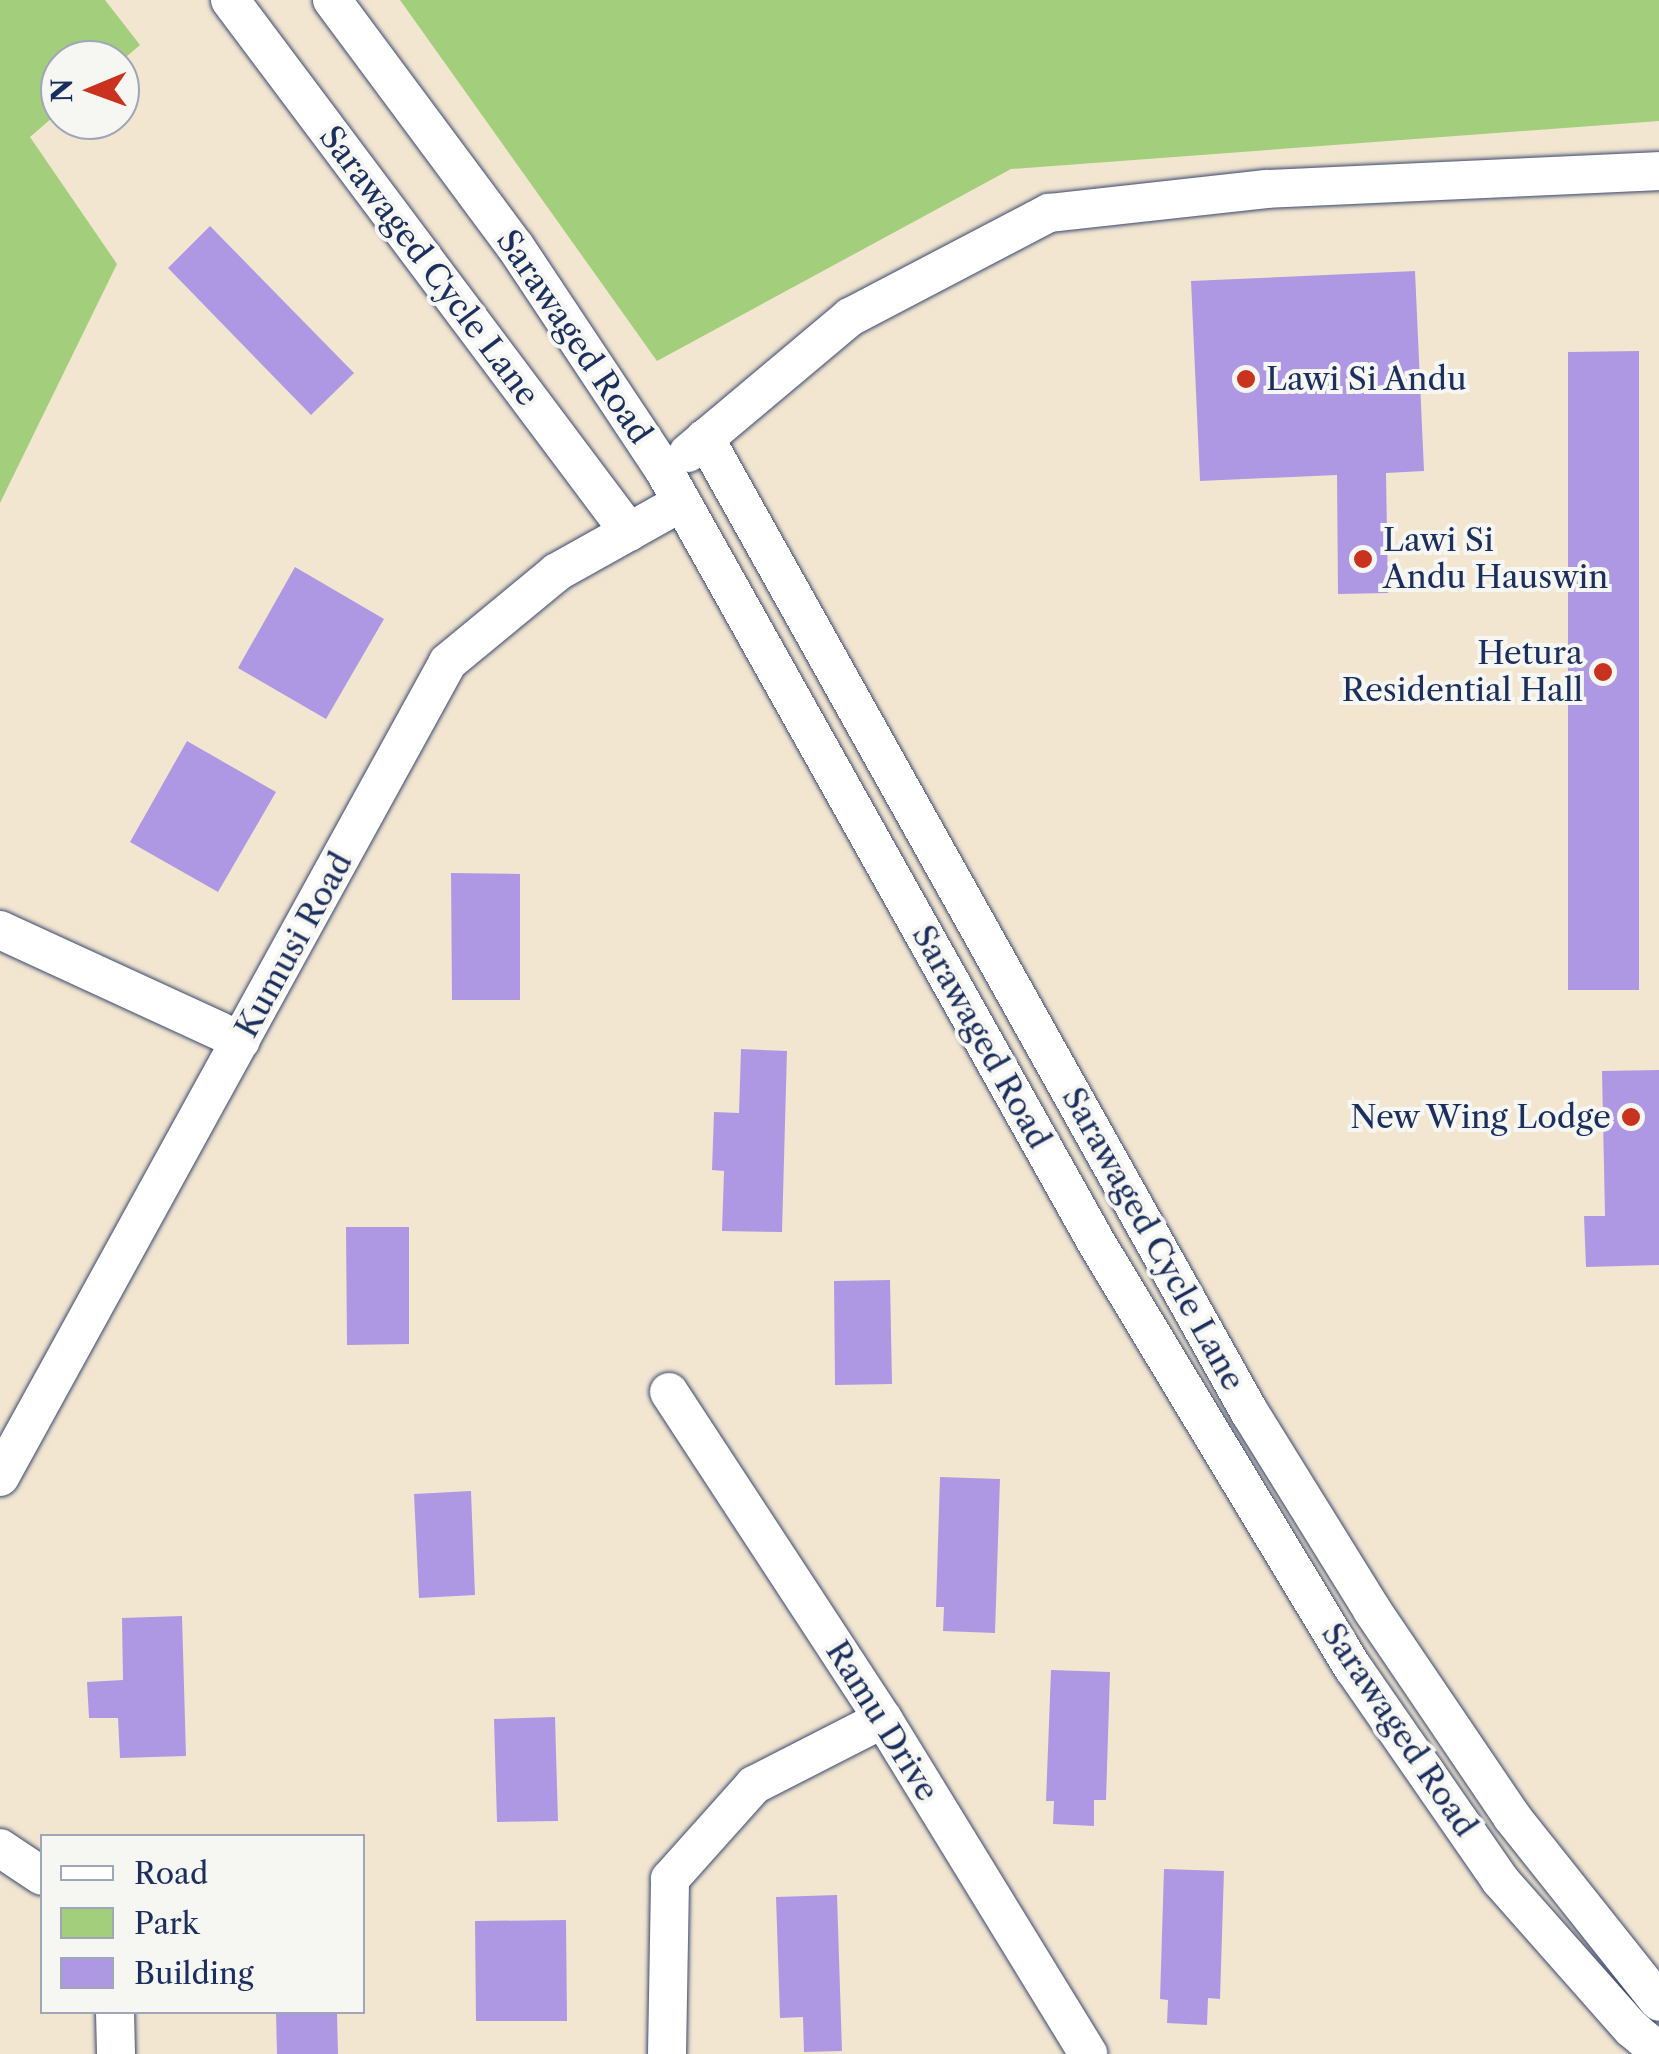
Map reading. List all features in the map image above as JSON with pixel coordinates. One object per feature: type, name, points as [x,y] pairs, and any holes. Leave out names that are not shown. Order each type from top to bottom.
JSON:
[{"type":"street","name":"Sarawaged Cycle Lane","points":[[230,0],[628,532]]},
{"type":"street","name":"Sarawaged Road","points":[[332,0],[515,246],[674,487],[1096,1242],[1354,1669],[1500,1880],[1632,2029],[1659,2052]]},
{"type":"street","name":"Kumusi Road","points":[[0,1477],[448,662],[557,572],[628,532],[674,487],[705,438],[850,317],[1048,213],[1266,190],[1659,171]]},
{"type":"street","name":"Sarawaged Cycle Lane","points":[[705,438],[1250,1412],[1372,1610],[1512,1817],[1659,2002]]},
{"type":"street","points":[[0,930],[242,1041]]},
{"type":"street","name":"Ramu Drive","points":[[669,1392],[884,1719],[1088,2054]]},
{"type":"street","points":[[667,2054],[670,1879],[754,1785],[884,1719]]},
{"type":"street","points":[[0,1848],[40,1875]]},
{"type":"street","points":[[115,2014],[116,2054]]},
{"type":"green space","points":[[0,0],[105,0],[136,40],[40,40],[40,128],[30,137],[117,264],[0,503]]},
{"type":"green space","points":[[400,0],[1659,0],[1659,121],[1011,169],[657,361]]},
{"type":"building","points":[[210,226],[354,373],[311,415],[168,268]]},
{"type":"building","name":"Lawi Si Andu","points":[[1415,271],[1424,471],[1386,473],[1388,593],[1338,594],[1337,475],[1200,481],[1191,281]]},
{"type":"building","name":"Hetura Residential Hall","points":[[1639,351],[1639,990],[1568,990],[1568,352]]},
{"type":"building","points":[[295,567],[384,619],[326,719],[238,668]]},
{"type":"building","points":[[187,741],[276,792],[218,892],[130,842]]},
{"type":"building","points":[[451,873],[520,874],[520,1000],[452,1000]]},
{"type":"building","points":[[741,1049],[787,1051],[782,1232],[722,1231],[724,1171],[712,1170],[714,1112],[739,1113]]},
{"type":"building","points":[[1659,1070],[1659,1265],[1586,1267],[1584,1216],[1605,1216],[1602,1071]]},
{"type":"building","points":[[346,1227],[409,1227],[409,1344],[347,1345]]},
{"type":"building","points":[[890,1280],[892,1384],[835,1385],[834,1281]]},
{"type":"building","points":[[940,1477],[1000,1479],[995,1633],[943,1631],[944,1607],[936,1607]]},
{"type":"building","points":[[471,1491],[475,1595],[419,1598],[414,1494]]},
{"type":"building","points":[[182,1616],[186,1756],[120,1758],[118,1718],[89,1718],[87,1682],[123,1680],[122,1618]]},
{"type":"building","points":[[1051,1670],[1110,1672],[1106,1800],[1094,1800],[1094,1826],[1053,1824],[1054,1801],[1046,1801]]},
{"type":"building","points":[[555,1717],[558,1821],[497,1822],[494,1719]]},
{"type":"building","points":[[1164,1869],[1224,1871],[1220,1999],[1208,1998],[1207,2025],[1167,2023],[1168,2000],[1160,1999]]},
{"type":"building","points":[[837,1895],[842,2051],[804,2052],[803,2017],[780,2018],[776,1897]]},
{"type":"building","points":[[566,1920],[567,2021],[476,2021],[475,1921]]},
{"type":"building","points":[[276,2014],[337,2014],[338,2054],[277,2054]]},
{"type":"place","name":"Lawi Si Andu","points":[[1246,379]]},
{"type":"place","name":"Lawi Si Andu Hauswin","points":[[1363,559]]},
{"type":"place","name":"Hetura Residential Hall","points":[[1603,672]]},
{"type":"place","name":"New Wing Lodge","points":[[1631,1117]]}]
